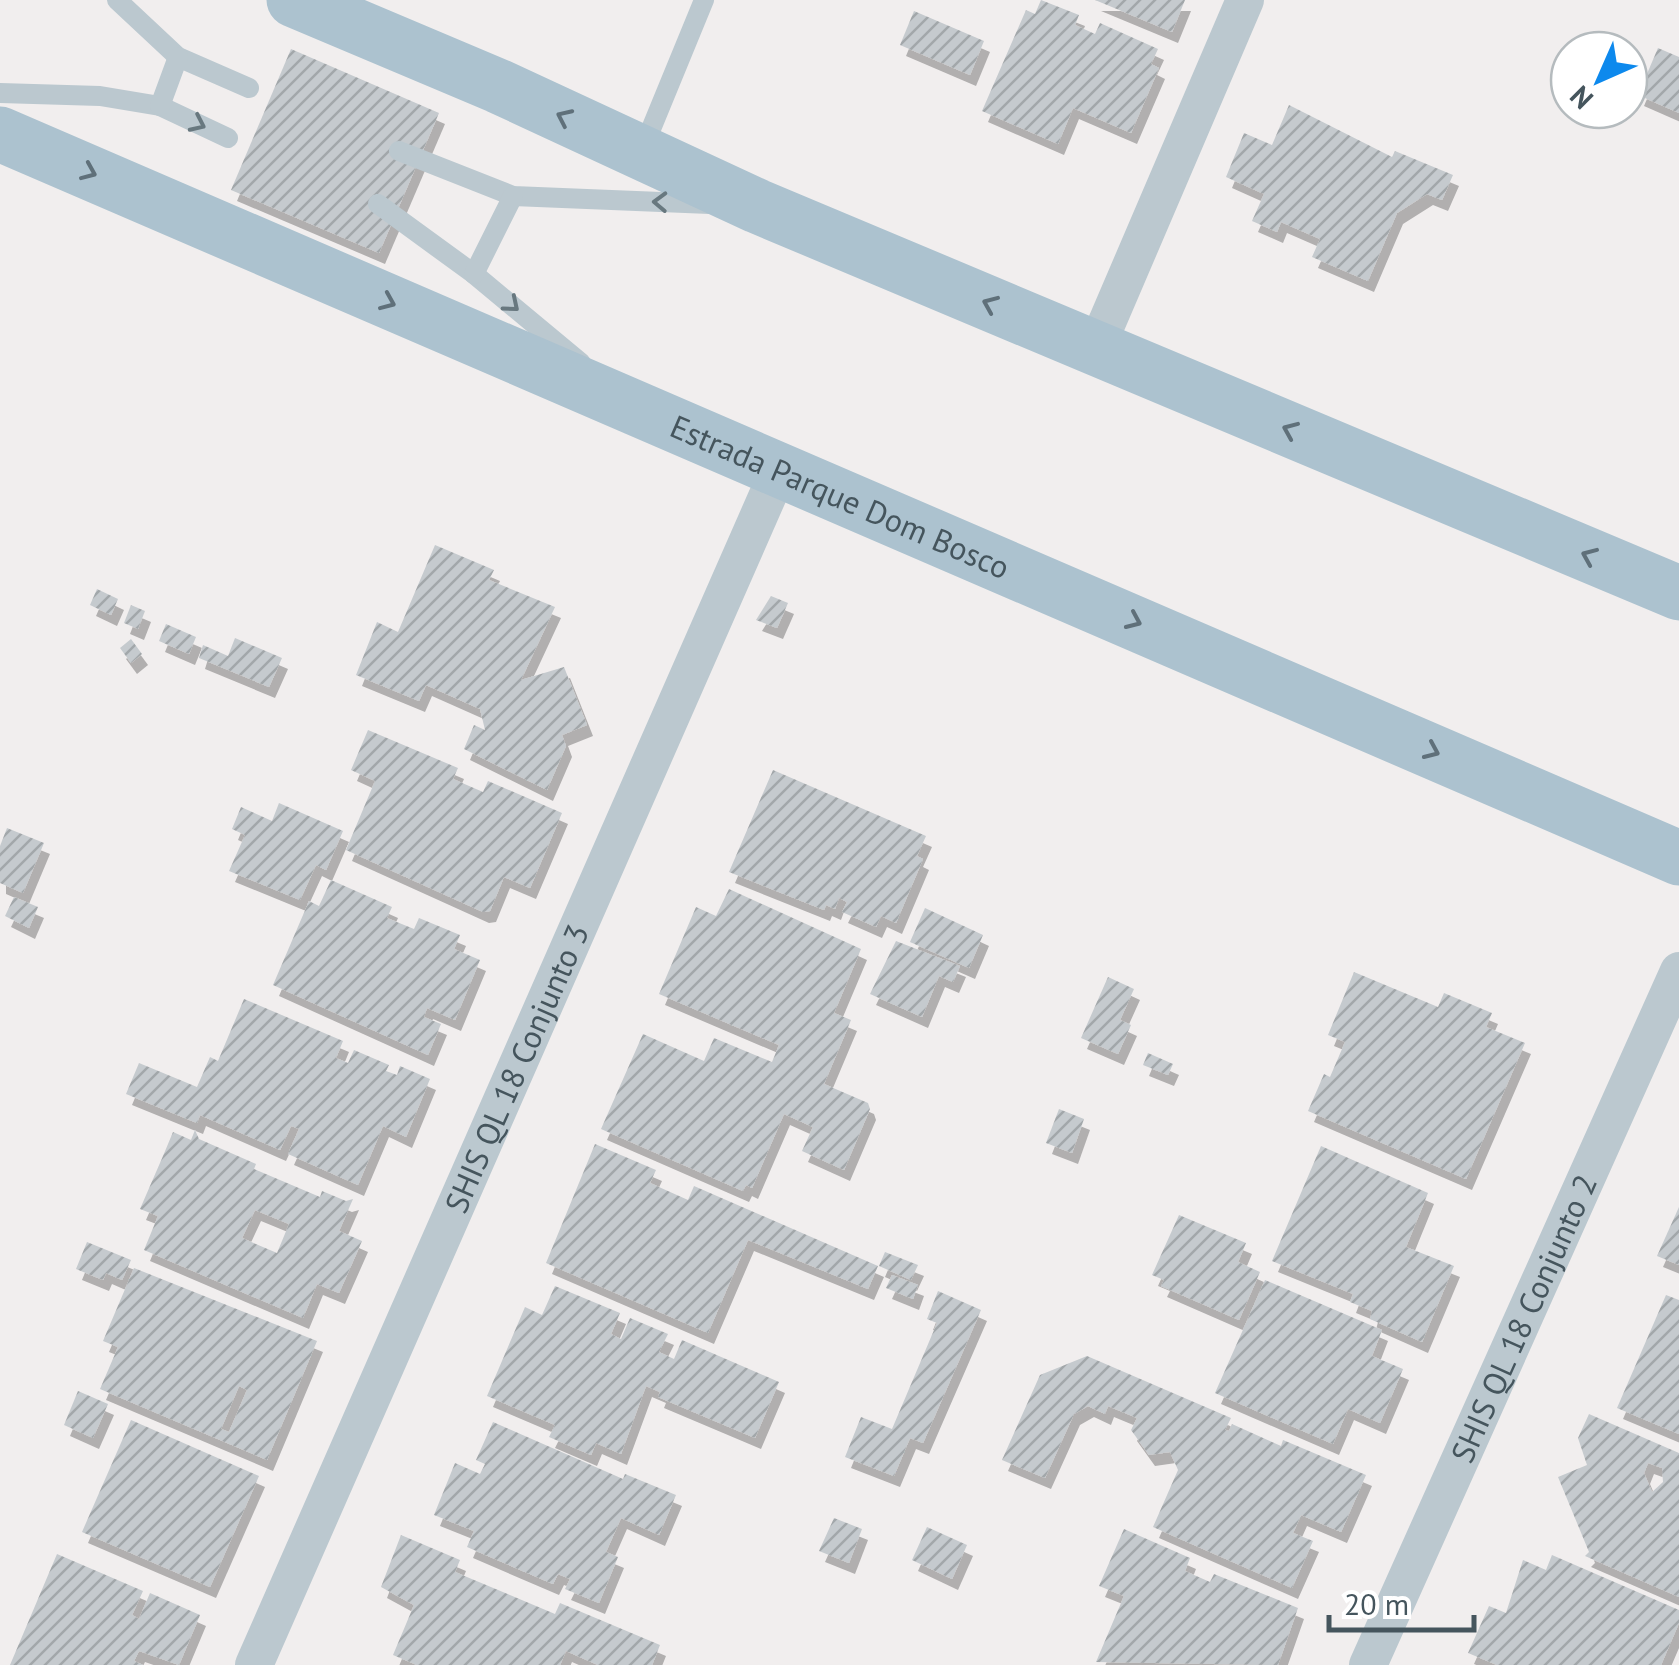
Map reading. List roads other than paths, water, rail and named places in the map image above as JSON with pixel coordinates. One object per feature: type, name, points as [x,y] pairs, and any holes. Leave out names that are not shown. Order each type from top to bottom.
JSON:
[{"type":"main road","points":[[294,0],[498,86],[757,206],[1679,593]]},
{"type":"main road","name":"Estrada Parque Dom Bosco","points":[[0,134],[1679,858]]},
{"type":"street","points":[[1096,348],[1245,0]]},
{"type":"street","name":"SHIS QL 18 Conjunto 3","points":[[254,1665],[778,470]]},
{"type":"street","name":"SHIS QL 18 Conjunto 2","points":[[1368,1665],[1679,971]]},
{"type":"lane","points":[[117,0],[178,57],[250,88]]},
{"type":"lane","points":[[641,153],[704,0]]},
{"type":"lane","points":[[160,106],[178,57]]},
{"type":"lane","points":[[0,93],[100,96],[160,106],[228,138]]},
{"type":"lane","points":[[399,151],[512,196],[757,206]]},
{"type":"lane","points":[[474,274],[512,196]]},
{"type":"lane","points":[[378,204],[474,274],[640,412]]}]
